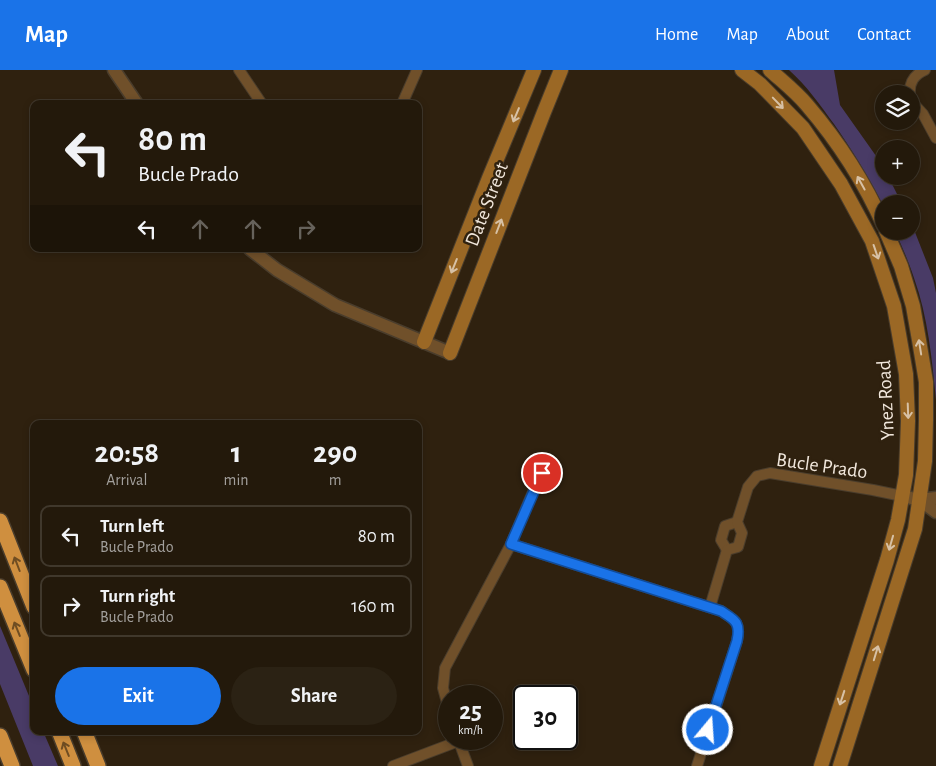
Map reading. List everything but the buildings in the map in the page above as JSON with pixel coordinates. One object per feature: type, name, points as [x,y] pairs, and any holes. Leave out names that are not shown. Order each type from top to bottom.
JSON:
[{"type":"highway","points":[[0,521],[30,597]]},
{"type":"highway","points":[[0,587],[30,660]]},
{"type":"highway","points":[[61,735],[73,766]]},
{"type":"highway","points":[[86,735],[98,766]]},
{"type":"highway","points":[[0,736],[12,766]]},
{"type":"main road","name":"Date Street","points":[[424,342],[534,70]]},
{"type":"main road","name":"Date Street","points":[[450,353],[561,70]]},
{"type":"main road","name":"Ynez Road","points":[[742,70],[760,84],[803,128],[841,184],[872,241],[894,306],[906,374],[908,421],[906,475],[898,520],[821,766]]},
{"type":"main road","points":[[770,70],[806,104],[832,137],[858,177],[875,209]]},
{"type":"main road","name":"Ynez Road","points":[[840,766],[915,529],[925,461],[926,382],[913,306],[901,266],[890,240]]},
{"type":"street","points":[[114,70],[134,100]]},
{"type":"street","points":[[239,70],[259,100]]},
{"type":"street","points":[[404,100],[417,70]]},
{"type":"street","points":[[910,85],[918,74],[924,70]]},
{"type":"street","points":[[920,111],[936,138]]},
{"type":"street","points":[[254,252],[277,270],[335,305],[450,353]]},
{"type":"street","points":[[443,685],[445,668],[511,544],[542,473]]},
{"type":"street","name":"Bucle Prado","points":[[727,550],[738,547],[742,533],[737,522],[748,487],[757,476],[770,473],[902,496]]},
{"type":"street","points":[[902,496],[920,500],[936,498]]},
{"type":"street","points":[[920,500],[936,512]]},
{"type":"street","name":"Bucle Prado","points":[[710,607],[727,550],[721,540],[725,526],[737,522]]},
{"type":"street","points":[[511,544],[710,607],[721,611],[735,620],[740,630],[697,766]]},
{"type":"street","points":[[393,766],[438,748]]},
{"type":"street","points":[[462,750],[468,766]]},
{"type":"shaded area","points":[[789,70],[834,70],[840,105],[875,155],[875,185],[892,185],[898,195],[877,195],[834,124],[796,76]]},
{"type":"shaded area","points":[[899,240],[918,240],[933,278],[936,293],[936,400],[926,323],[910,266]]},
{"type":"shaded area","points":[[0,626],[30,698],[30,735],[45,735],[58,766],[33,766],[0,684]]},
{"type":"route","points":[[542,473],[511,544],[721,611],[735,620],[740,630],[708,730]]}]
